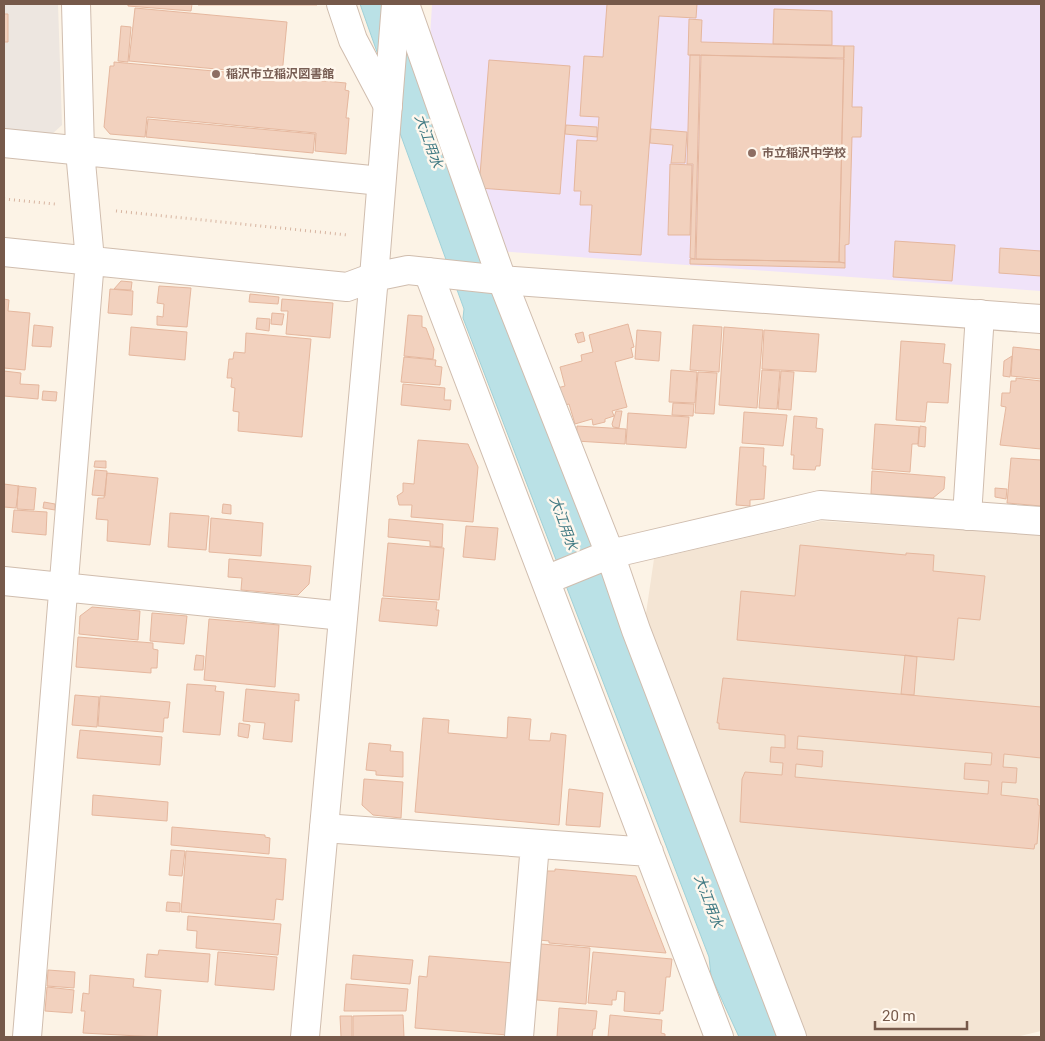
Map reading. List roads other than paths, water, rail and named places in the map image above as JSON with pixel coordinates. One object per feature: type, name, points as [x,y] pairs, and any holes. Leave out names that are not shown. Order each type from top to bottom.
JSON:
[{"type":"street","points":[[27,1037],[90,260],[80,151],[76,4]]},
{"type":"street","points":[[341,4],[353,40],[388,106]]},
{"type":"street","points":[[305,1037],[374,277],[396,4]]},
{"type":"street","points":[[405,4],[500,280],[792,1037]]},
{"type":"street","points":[[4,143],[382,181]]},
{"type":"street","points":[[4,252],[347,287],[374,277],[408,270],[500,280],[1041,319]]},
{"type":"street","points":[[438,273],[552,577],[649,852],[719,1037]]},
{"type":"street","points":[[967,516],[980,314]]},
{"type":"street","points":[[552,577],[606,555],[820,505],[1041,521]]},
{"type":"street","points":[[4,581],[343,616]]},
{"type":"street","points":[[324,828],[649,852]]},
{"type":"street","points":[[519,1037],[535,844]]},
{"type":"water","name":"大江用水","points":[[360,4],[397,4],[781,1037],[739,1037],[711,976],[709,957],[463,318],[464,309],[380,78],[382,66]]},
{"type":"place","name":"稲沢市立稲沢図書館","points":[[216,74]]},
{"type":"place","name":"市立稲沢中学校","points":[[752,153]]}]
